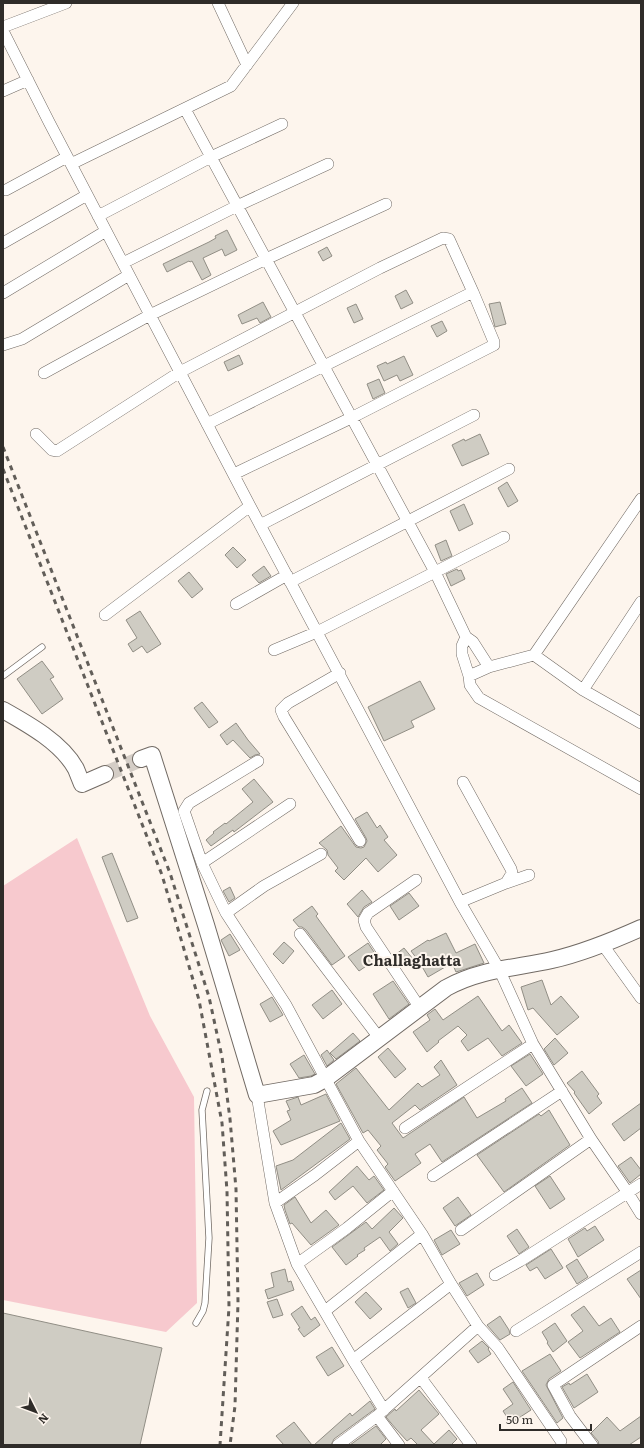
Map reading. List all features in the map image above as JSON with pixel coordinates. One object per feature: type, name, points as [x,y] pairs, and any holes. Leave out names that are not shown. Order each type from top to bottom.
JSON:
[{"type":"street","points":[[3,27],[66,3]]},
{"type":"street","points":[[218,3],[247,65]]},
{"type":"street","points":[[6,190],[185,109],[231,86],[293,3]]},
{"type":"street","points":[[3,31],[69,161],[260,525],[340,672],[460,902],[499,969],[533,1044],[591,1139],[641,1214]]},
{"type":"street","points":[[3,90],[28,80]]},
{"type":"street","points":[[185,109],[434,572],[466,637],[473,642],[489,667]]},
{"type":"street","points":[[98,216],[211,157],[282,124]]},
{"type":"street","points":[[123,263],[237,206],[328,164]]},
{"type":"street","points":[[3,243],[87,195]]},
{"type":"street","points":[[44,374],[150,315],[266,259],[386,204]]},
{"type":"street","points":[[3,293],[106,231]]},
{"type":"street","points":[[36,434],[52,450],[57,451],[180,372],[380,268],[443,238],[449,239],[473,292],[494,345],[351,418],[234,474]]},
{"type":"street","points":[[3,345],[22,339],[129,275]]},
{"type":"street","points":[[207,424],[473,292]]},
{"type":"street","points":[[260,525],[474,415]]},
{"type":"street","points":[[236,604],[407,522],[509,469]]},
{"type":"street","points":[[469,676],[489,667],[534,655],[641,499]]},
{"type":"street","points":[[105,615],[250,506]]},
{"type":"street","points":[[274,650],[317,632],[504,537]]},
{"type":"street","points":[[583,690],[641,602]]},
{"type":"street","points":[[466,637],[462,646],[462,654],[469,676],[470,685],[479,698],[641,789]]},
{"type":"street","points":[[534,655],[583,690],[641,723]]},
{"type":"street","points":[[340,672],[288,703],[282,710],[284,717],[360,841]]},
{"type":"street","points":[[3,710],[26,723],[61,749],[76,768],[82,784],[105,774]]},
{"type":"street","points":[[141,759],[152,755],[211,940],[257,1095],[275,1203],[297,1264],[353,1360],[380,1413],[399,1445]]},
{"type":"street","points":[[258,761],[189,803],[184,811],[202,863],[226,913],[286,1005],[359,1141],[422,1234],[451,1284],[478,1326],[498,1348],[561,1441]]},
{"type":"street","points":[[463,782],[511,869],[512,873],[506,883]]},
{"type":"street","points":[[202,863],[290,804]]},
{"type":"street","points":[[226,913],[264,886],[320,854]]},
{"type":"street","points":[[460,902],[529,875]]},
{"type":"street","points":[[416,880],[368,913],[364,920],[366,927],[420,1008]]},
{"type":"street","points":[[257,1095],[314,1085],[325,1079],[446,988],[466,978],[499,969],[553,960],[603,945],[641,928]]},
{"type":"street","points":[[300,934],[380,1039]]},
{"type":"street","points":[[603,945],[641,998]]},
{"type":"street","points":[[405,1128],[533,1044]]},
{"type":"street","points":[[434,1176],[562,1091]]},
{"type":"street","points":[[461,1230],[591,1139]]},
{"type":"street","points":[[275,1203],[316,1175],[359,1141]]},
{"type":"street","points":[[495,1275],[520,1261],[641,1184]]},
{"type":"street","points":[[297,1264],[347,1228],[393,1191]]},
{"type":"street","points":[[325,1311],[422,1234]]},
{"type":"street","points":[[516,1331],[641,1252]]},
{"type":"street","points":[[353,1360],[451,1284]]},
{"type":"street","points":[[338,1445],[380,1413],[478,1326]]},
{"type":"street","points":[[592,1445],[570,1416],[553,1385],[641,1326]]},
{"type":"street","points":[[421,1378],[471,1445]]},
{"type":"lane","points":[[3,676],[42,647]]},
{"type":"lane","points":[[196,1323],[203,1311],[205,1303],[209,1238],[208,1198],[202,1124],[202,1110],[207,1091]]},
{"type":"shaded area","points":[[77,838],[150,1016],[194,1097],[197,1303],[166,1332],[3,1300],[3,886]]},
{"type":"building","points":[[227,230],[237,250],[225,256],[222,249],[203,258],[211,275],[202,280],[192,261],[189,261],[167,272],[163,264],[209,242],[216,238],[215,236]]},
{"type":"building","points":[[327,247],[332,256],[323,261],[318,252]]},
{"type":"building","points":[[406,290],[413,303],[401,309],[395,296]]},
{"type":"building","points":[[263,302],[271,317],[260,323],[257,318],[242,324],[238,315]]},
{"type":"building","points":[[500,302],[506,324],[495,327],[489,304]]},
{"type":"building","points":[[356,304],[363,319],[354,323],[347,308]]},
{"type":"building","points":[[442,321],[447,331],[437,337],[431,326]]},
{"type":"building","points":[[239,355],[243,364],[228,371],[224,362]]},
{"type":"building","points":[[404,356],[413,375],[400,381],[397,375],[384,381],[377,366],[386,362],[387,364]]},
{"type":"building","points":[[379,379],[385,393],[373,399],[367,384]]},
{"type":"building","points":[[480,434],[489,454],[462,466],[452,445]]},
{"type":"building","points":[[507,482],[518,501],[508,507],[498,488]]},
{"type":"building","points":[[464,504],[473,524],[459,531],[450,511]]},
{"type":"building","points":[[446,540],[452,556],[441,561],[435,545]]},
{"type":"building","points":[[233,547],[246,560],[237,568],[225,555]]},
{"type":"building","points":[[264,566],[271,576],[259,583],[252,575]]},
{"type":"building","points":[[457,569],[458,571],[461,570],[465,579],[451,586],[446,574]]},
{"type":"building","points":[[189,572],[203,589],[192,598],[178,581]]},
{"type":"building","points":[[140,611],[161,644],[147,653],[142,646],[133,652],[128,644],[137,638],[126,620]]},
{"type":"building","points":[[42,661],[54,677],[50,679],[63,699],[42,714],[17,679]]},
{"type":"building","points":[[420,681],[435,709],[411,721],[414,727],[384,741],[368,707]]},
{"type":"building","points":[[202,702],[218,722],[209,728],[194,708]]},
{"type":"building","points":[[236,723],[260,754],[250,758],[233,740],[227,745],[220,735]]},
{"type":"building","points":[[254,779],[273,802],[234,832],[233,830],[211,846],[206,840],[214,833],[213,832],[225,823],[226,824],[253,802],[242,789]]},
{"type":"building","points":[[367,812],[377,828],[380,825],[388,837],[384,840],[397,855],[378,872],[366,858],[344,880],[335,871],[338,868],[328,855],[327,850],[319,843],[341,826],[356,847],[364,847],[367,841],[355,819]]},
{"type":"building","points":[[112,853],[138,918],[127,922],[102,857]]},
{"type":"building","points":[[230,887],[235,898],[229,902],[223,891]]},
{"type":"building","points":[[362,890],[372,902],[364,907],[358,917],[347,904]]},
{"type":"building","points":[[409,893],[419,906],[399,920],[390,906]]},
{"type":"building","points":[[312,906],[318,914],[316,916],[345,956],[332,965],[306,930],[299,927],[293,920]]},
{"type":"building","points":[[446,933],[456,953],[475,944],[484,963],[456,972],[452,963],[428,977],[411,951],[428,940],[429,941]]},
{"type":"building","points":[[230,934],[240,950],[229,956],[221,940]]},
{"type":"building","points":[[284,942],[294,951],[283,964],[273,954]]},
{"type":"building","points":[[368,943],[378,958],[359,971],[348,957]]},
{"type":"building","points":[[404,948],[413,959],[404,967],[395,955]]},
{"type":"building","points":[[542,980],[551,1005],[561,996],[579,1017],[557,1035],[533,1008],[528,1010],[521,987]]},
{"type":"building","points":[[393,981],[409,1004],[389,1019],[373,994]]},
{"type":"building","points":[[332,990],[342,1004],[323,1019],[312,1005]]},
{"type":"building","points":[[478,996],[502,1031],[509,1025],[522,1043],[502,1056],[488,1038],[468,1051],[461,1041],[467,1035],[458,1026],[438,1041],[439,1042],[427,1052],[413,1032],[430,1020],[427,1015],[435,1009],[443,1020]]},
{"type":"building","points":[[272,997],[283,1015],[270,1022],[260,1004]]},
{"type":"building","points":[[353,1033],[360,1041],[336,1059],[330,1053]]},
{"type":"building","points":[[555,1038],[568,1053],[554,1065],[544,1049]]},
{"type":"building","points":[[388,1048],[406,1069],[395,1078],[378,1057]]},
{"type":"building","points":[[327,1050],[334,1060],[327,1066],[321,1055]]},
{"type":"building","points":[[530,1054],[543,1074],[526,1086],[511,1066]]},
{"type":"building","points":[[304,1055],[315,1074],[299,1078],[290,1064]]},
{"type":"building","points":[[441,1060],[457,1085],[420,1110],[415,1105],[392,1123],[403,1138],[464,1097],[477,1118],[506,1101],[505,1099],[522,1088],[532,1103],[442,1162],[430,1144],[415,1154],[421,1163],[395,1181],[385,1167],[388,1164],[377,1150],[381,1146],[368,1130],[363,1133],[336,1084],[356,1068],[389,1110],[418,1083],[422,1087],[440,1075],[434,1067]]},
{"type":"building","points":[[582,1071],[599,1094],[597,1096],[602,1103],[589,1114],[574,1093],[575,1092],[567,1083]]},
{"type":"building","points":[[326,1094],[340,1121],[281,1145],[273,1131],[291,1120],[287,1111],[290,1110],[286,1101],[298,1097],[301,1105]]},
{"type":"building","points":[[641,1103],[641,1128],[624,1141],[612,1124]]},
{"type":"building","points":[[549,1110],[570,1145],[504,1192],[477,1155],[539,1114],[541,1116]]},
{"type":"building","points":[[341,1123],[350,1139],[281,1190],[276,1166],[293,1160]]},
{"type":"building","points":[[631,1157],[641,1170],[641,1174],[630,1183],[618,1166]]},
{"type":"building","points":[[357,1166],[369,1180],[374,1176],[384,1190],[367,1203],[353,1186],[335,1200],[329,1192]]},
{"type":"building","points":[[550,1176],[565,1199],[550,1209],[535,1186]]},
{"type":"building","points":[[295,1197],[311,1223],[326,1210],[339,1225],[311,1245],[292,1223],[290,1224],[285,1210],[284,1205]]},
{"type":"building","points":[[458,1197],[471,1215],[455,1226],[443,1208]]},
{"type":"building","points":[[394,1208],[403,1218],[389,1232],[398,1244],[390,1251],[380,1237],[364,1248],[365,1250],[346,1265],[332,1247],[366,1222],[372,1229]]},
{"type":"building","points":[[595,1226],[604,1240],[578,1257],[568,1239],[585,1228],[587,1231]]},
{"type":"building","points":[[517,1229],[529,1247],[519,1254],[507,1236]]},
{"type":"building","points":[[451,1230],[460,1244],[442,1255],[434,1240]]},
{"type":"building","points":[[551,1249],[563,1268],[545,1279],[537,1267],[530,1271],[526,1265]]},
{"type":"building","points":[[577,1259],[588,1277],[577,1284],[566,1266]]},
{"type":"building","points":[[285,1269],[288,1282],[291,1281],[294,1290],[268,1299],[265,1290],[274,1287],[271,1273]]},
{"type":"building","points":[[641,1270],[641,1299],[627,1279]]},
{"type":"building","points":[[477,1273],[484,1285],[467,1296],[459,1283]]},
{"type":"building","points":[[408,1288],[416,1303],[408,1308],[400,1292]]},
{"type":"building","points":[[366,1292],[382,1309],[370,1319],[355,1302]]},
{"type":"building","points":[[277,1299],[283,1315],[273,1318],[267,1302]]},
{"type":"building","points":[[302,1306],[311,1320],[315,1317],[320,1325],[304,1337],[298,1329],[300,1328],[291,1314]]},
{"type":"building","points":[[584,1306],[599,1326],[611,1318],[620,1332],[580,1358],[568,1342],[583,1331],[571,1315]]},
{"type":"building","points":[[3,1313],[162,1348],[140,1445],[3,1445]]},
{"type":"building","points":[[500,1316],[510,1334],[500,1340],[487,1325]]},
{"type":"building","points":[[555,1323],[567,1341],[553,1352],[542,1332]]},
{"type":"building","points":[[482,1341],[489,1348],[488,1349],[491,1354],[478,1363],[469,1351]]},
{"type":"building","points":[[332,1347],[344,1366],[328,1376],[316,1357]]},
{"type":"building","points":[[550,1354],[561,1371],[549,1379],[546,1385],[563,1418],[557,1423],[522,1371]]},
{"type":"building","points":[[587,1374],[598,1392],[574,1408],[562,1387],[569,1383],[570,1385]]},
{"type":"building","points":[[513,1382],[531,1410],[511,1423],[503,1411],[513,1404],[503,1389]]},
{"type":"building","points":[[419,1390],[439,1414],[421,1430],[434,1444],[449,1430],[457,1439],[451,1445],[418,1445],[411,1438],[407,1441],[386,1417],[395,1409],[396,1411]]},
{"type":"building","points":[[370,1401],[375,1409],[334,1439],[331,1445],[314,1445],[350,1413],[352,1416]]},
{"type":"building","points":[[641,1416],[641,1437],[629,1445],[599,1445],[598,1441],[591,1433],[607,1417],[620,1431]]},
{"type":"building","points":[[294,1422],[312,1445],[284,1445],[276,1436]]},
{"type":"building","points":[[376,1426],[386,1439],[380,1445],[350,1445]]},
{"type":"tunnel","points":[[105,774],[141,759]]},
{"type":"railway","points":[[3,447],[170,873],[209,997],[222,1057],[230,1119],[236,1189],[238,1302],[235,1406],[230,1445]]},
{"type":"railway","points":[[3,469],[162,875],[199,1000],[222,1123],[227,1191],[229,1307],[220,1445]]},
{"type":"district","name":"Challaghatta","points":[[412,959]]}]
